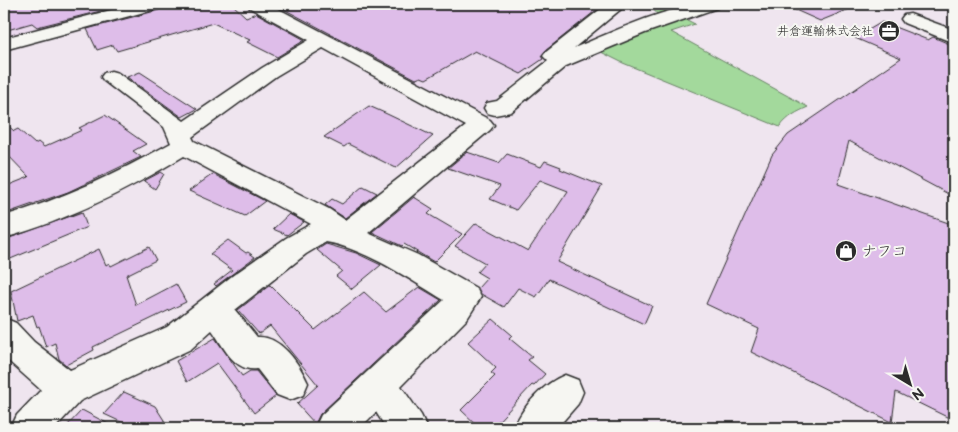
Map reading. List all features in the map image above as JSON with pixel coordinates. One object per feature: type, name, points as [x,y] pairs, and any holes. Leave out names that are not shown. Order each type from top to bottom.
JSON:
[{"type":"street","points":[[4,44],[153,4]]},
{"type":"street","points":[[256,4],[321,41],[485,115]]},
{"type":"street","points":[[346,235],[482,125],[485,115],[495,102],[566,53],[618,4]]},
{"type":"street","points":[[566,53],[711,4]]},
{"type":"street","points":[[910,19],[954,37]]},
{"type":"street","points":[[4,227],[61,208],[140,172],[182,139],[185,131],[269,72],[321,41]]},
{"type":"street","points":[[112,77],[174,122],[182,139],[319,216],[346,235],[407,263],[466,297],[334,428]]},
{"type":"street","points":[[30,428],[67,389],[179,338],[242,285],[288,251],[322,230],[346,235]]},
{"type":"street","points":[[215,308],[249,354],[265,352],[290,383]]},
{"type":"street","points":[[4,333],[22,354],[67,389]]},
{"type":"street","points":[[378,384],[408,428]]},
{"type":"street","points":[[533,428],[565,392]]},
{"type":"shaded area","points":[[4,4],[137,4],[4,39]]},
{"type":"shaded area","points":[[259,4],[614,4],[478,113],[468,113]]},
{"type":"green space","points":[[648,4],[700,4],[702,5],[662,19]]},
{"type":"green space","points":[[681,17],[695,24],[671,32],[808,107],[789,117],[780,127],[623,63],[597,50]]},
{"type":"building","points":[[4,4],[128,4],[37,27],[32,23],[4,31]]},
{"type":"building","points":[[164,4],[232,4],[246,17],[256,13],[305,40],[277,57],[247,42],[250,40],[213,23],[117,51],[113,45],[97,50],[87,29],[159,10]]},
{"type":"building","points":[[604,4],[545,51],[541,56],[543,59],[521,74],[475,51],[426,79],[421,77],[416,79],[276,5]]},
{"type":"building","points":[[782,4],[862,4],[820,21]]},
{"type":"building","points":[[882,22],[928,40],[933,37],[954,46],[954,197],[849,141],[838,184],[954,225],[954,333],[949,418],[896,392],[892,422],[751,352],[759,329],[706,304],[772,155],[788,135],[901,58],[855,38]]},
{"type":"building","points":[[140,72],[197,109],[182,117],[127,77]]},
{"type":"building","points":[[369,106],[433,136],[396,168],[348,144],[344,147],[324,137]]},
{"type":"building","points":[[105,115],[146,144],[133,151],[141,157],[68,192],[4,214],[4,187],[29,177],[4,151],[4,122],[14,131],[18,129],[35,144],[38,142],[44,147],[82,130],[79,128]]},
{"type":"building","points":[[467,152],[499,163],[507,154],[541,167],[545,161],[602,186],[557,262],[652,306],[644,324],[549,279],[536,297],[518,288],[504,307],[481,294],[478,288],[487,278],[477,272],[485,263],[455,246],[476,223],[528,251],[568,191],[540,180],[516,210],[490,199],[500,186],[448,168]]},
{"type":"building","points":[[161,172],[164,174],[155,189],[144,181]]},
{"type":"building","points":[[213,174],[265,201],[245,216],[189,191]]},
{"type":"building","points":[[363,186],[377,193],[345,218],[325,205],[332,199],[342,204]]},
{"type":"building","points":[[414,197],[433,209],[428,214],[462,234],[434,262],[404,244],[402,246],[372,232]]},
{"type":"building","points":[[82,212],[87,227],[8,260],[4,240]]},
{"type":"building","points":[[289,214],[304,222],[287,235],[273,229]]},
{"type":"building","points":[[228,240],[255,257],[216,286],[214,284],[232,270],[210,254]]},
{"type":"building","points":[[326,244],[356,253],[381,265],[352,289],[336,276],[342,271],[317,250]]},
{"type":"building","points":[[149,247],[156,260],[126,275],[136,305],[176,284],[186,302],[93,347],[94,350],[66,365],[59,359],[55,343],[46,347],[33,315],[17,321],[11,291],[99,249],[106,265],[109,263],[111,266]]},
{"type":"building","points":[[270,285],[315,330],[364,292],[386,312],[419,287],[441,300],[320,414],[315,424],[297,404],[318,385],[270,326],[259,334],[238,310]]},
{"type":"building","points":[[493,319],[512,335],[509,338],[532,357],[528,360],[545,374],[534,386],[532,385],[492,428],[480,428],[461,410],[495,376],[491,373],[496,368],[468,342]]},
{"type":"building","points":[[215,338],[242,376],[250,371],[256,371],[276,396],[254,413],[217,363],[187,382],[176,361]]},
{"type":"building","points":[[124,392],[155,406],[169,428],[134,428],[104,414]]},
{"type":"building","points":[[82,410],[116,428],[65,428]]},
{"type":"place","name":"井倉運輸株式会社","points":[[889,31]]},
{"type":"place","name":"ナフコ","points":[[846,251]]}]
